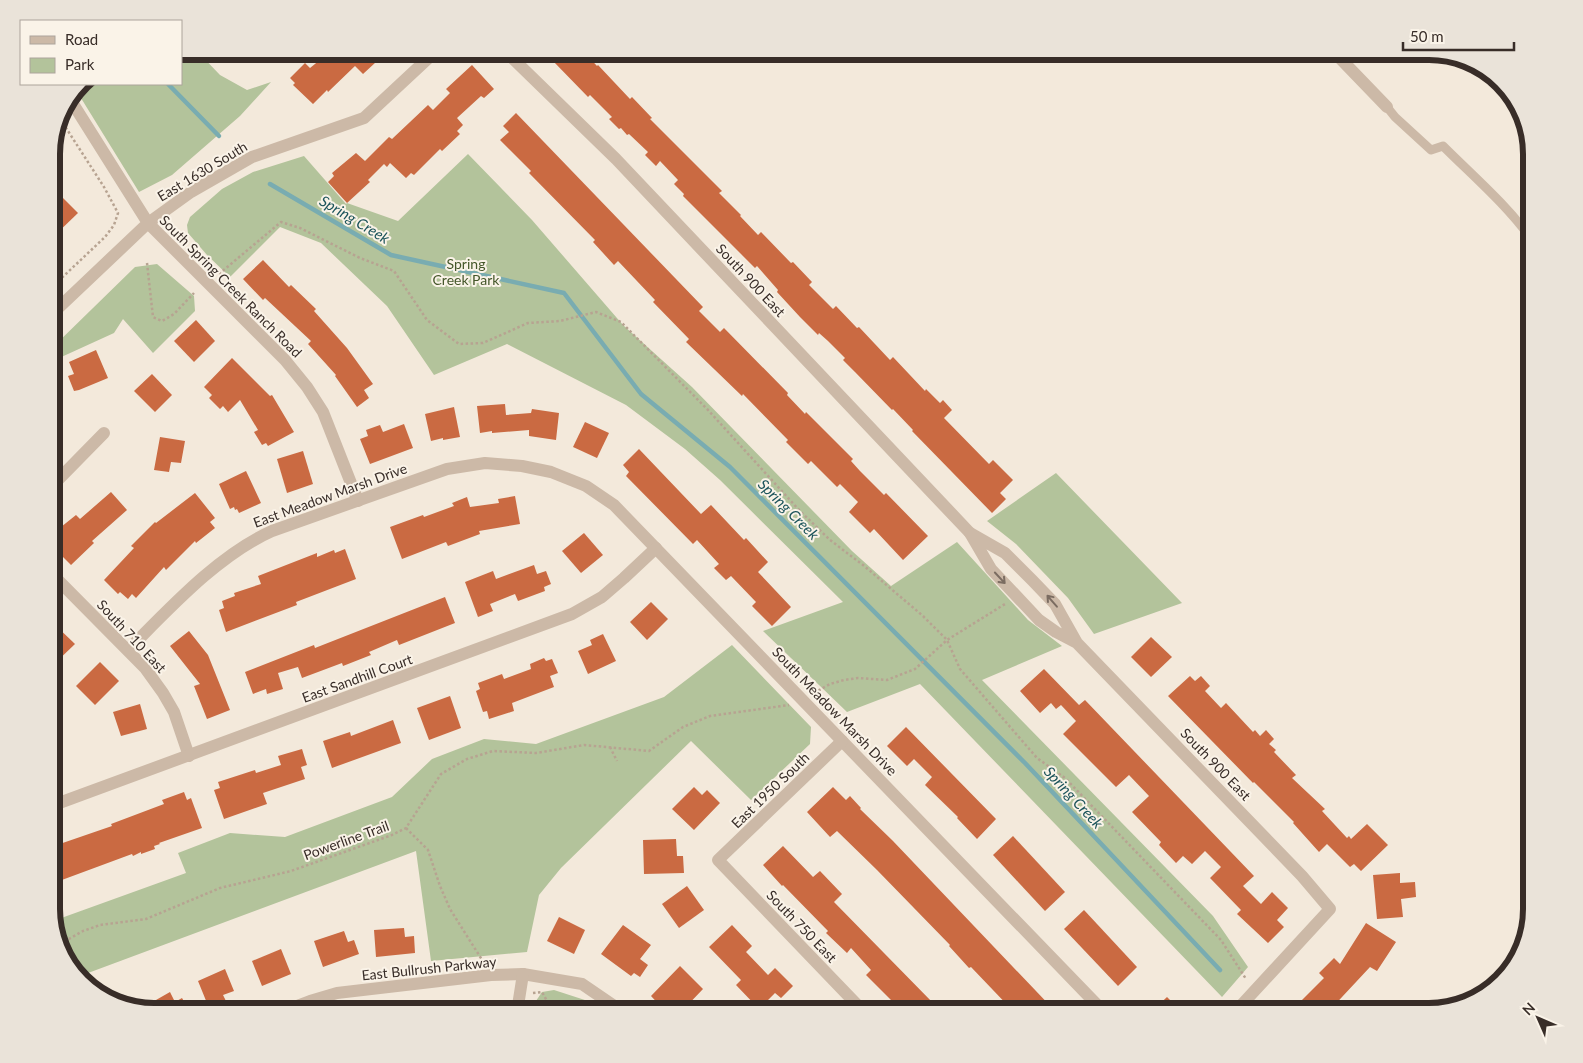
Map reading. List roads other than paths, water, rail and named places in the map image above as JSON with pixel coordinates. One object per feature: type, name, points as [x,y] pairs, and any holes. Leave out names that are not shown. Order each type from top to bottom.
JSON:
[{"type":"street","name":"East 1630 South","points":[[60,307],[148,223],[191,192],[252,157],[364,118],[426,60]]},
{"type":"street","name":"South 900 East","points":[[515,60],[616,160],[970,533],[991,569],[1039,620],[1077,643]]},
{"type":"street","points":[[1341,60],[1386,107]]},
{"type":"street","name":"South Spring Creek Ranch Road","points":[[74,105],[148,223],[285,360],[307,387],[323,412],[358,501]]},
{"type":"street","points":[[60,479],[104,433]]},
{"type":"street","name":"East Meadow Marsh Drive","points":[[128,650],[222,561],[253,539],[447,469],[485,463],[522,466]]},
{"type":"street","name":"South Meadow Marsh Drive","points":[[522,466],[551,472],[586,486],[614,505],[1095,1003]]},
{"type":"street","name":"South 900 East","points":[[970,533],[1005,553],[1055,604],[1077,643],[1302,876],[1330,909],[1243,1003]]},
{"type":"street","name":"East Sandhill Court","points":[[60,803],[572,614],[602,597],[656,548]]},
{"type":"street","name":"South 710 East","points":[[60,582],[145,668],[174,712],[189,756]]},
{"type":"street","name":"East 1950 South","points":[[718,860],[842,740]]},
{"type":"street","name":"South 750 East","points":[[718,860],[855,1003]]},
{"type":"street","points":[[518,1003],[523,974]]},
{"type":"street","name":"East Bullrush Parkway","points":[[305,1003],[337,993],[492,975],[523,974],[582,984],[610,1003]]},
{"type":"lane","points":[[1386,107],[1431,150],[1443,146],[1523,225]]},
{"type":"waterway","name":"Spring Creek","points":[[169,85],[219,136]]},
{"type":"waterway","name":"Spring Creek","points":[[270,184],[391,255],[564,293],[641,394],[730,467],[1025,763],[1220,970]]},
{"type":"park label","name":"Spring Creek Park","points":[[466,272]]}]
